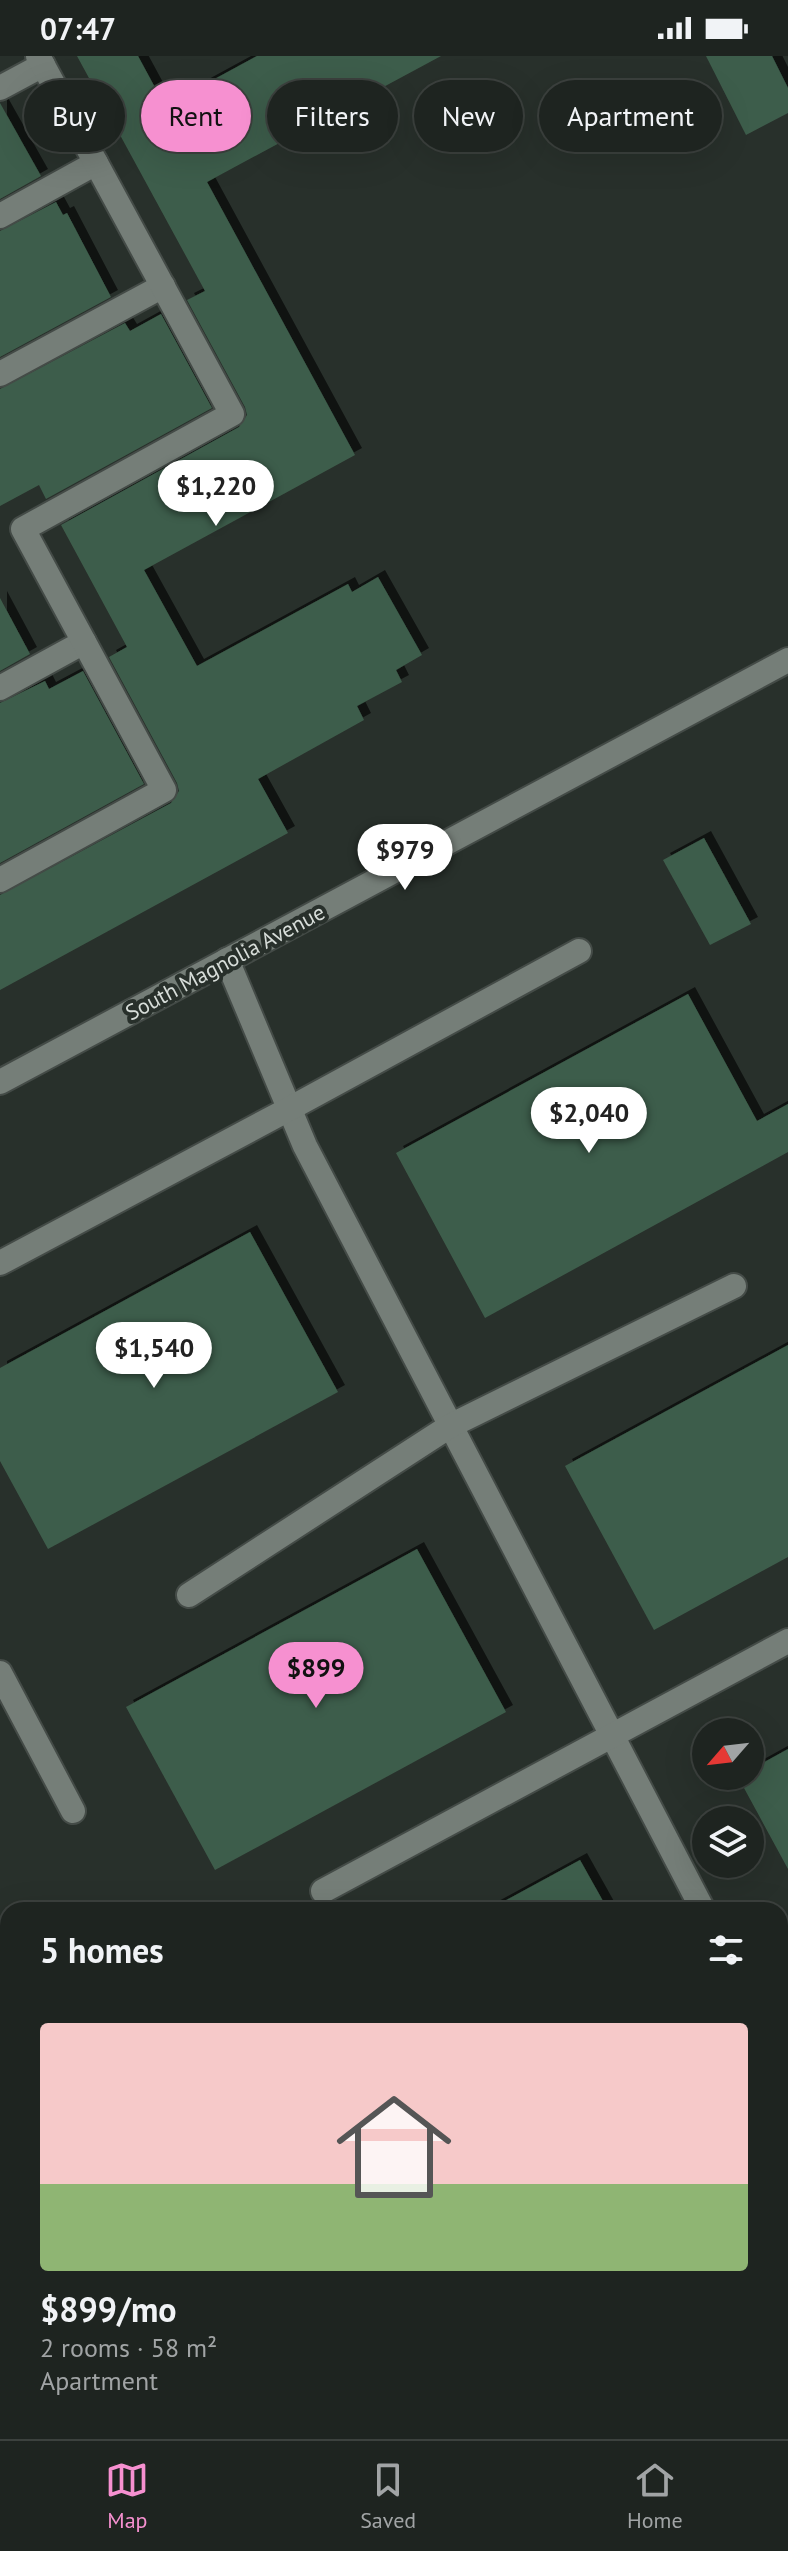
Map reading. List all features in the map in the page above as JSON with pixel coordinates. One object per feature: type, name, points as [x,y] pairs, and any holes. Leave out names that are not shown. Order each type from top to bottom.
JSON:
[{"type":"street","points":[[0,88],[40,60],[232,414],[12,530],[84,642],[164,790],[0,880]]},
{"type":"street","points":[[0,216],[96,163]]},
{"type":"street","points":[[0,374],[163,286]]},
{"type":"street","points":[[0,688],[84,642]]},
{"type":"street","name":"South Magnolia Avenue","points":[[0,1082],[788,660]]},
{"type":"street","points":[[0,1263],[579,951]]},
{"type":"street","points":[[227,960],[305,1146],[699,1902]]},
{"type":"street","points":[[189,1595],[450,1426],[734,1286]]},
{"type":"street","points":[[323,1891],[788,1641]]},
{"type":"street","points":[[0,1673],[73,1811]]},
{"type":"building","points":[[77,56],[138,56],[151,80],[141,80],[141,152],[251,152],[251,80],[213,80],[257,56],[441,56],[396,80],[267,80],[267,150],[207,182],[355,455],[144,570],[197,666],[348,584],[352,592],[378,577],[422,655],[396,670],[402,682],[357,706],[364,720],[258,779],[288,833],[0,990],[0,895],[171,803],[179,791],[109,657],[127,647],[61,525],[239,427],[247,415],[187,300],[205,291],[125,144],[125,80],[90,80]]},
{"type":"building","points":[[706,56],[772,56],[788,88],[788,113],[746,135],[722,88],[722,80],[718,80]]},
{"type":"building","points":[[0,103],[24,146],[24,152],[28,152],[41,176],[0,199]]},
{"type":"building","points":[[56,202],[63,215],[67,213],[111,297],[0,357],[0,231]]},
{"type":"building","points":[[161,314],[212,408],[46,499],[39,485],[0,506],[0,389],[125,323],[130,331]]},
{"type":"building","points":[[0,598],[30,654],[0,671]]},
{"type":"building","points":[[83,671],[144,784],[0,863],[0,703],[45,681],[49,689]]},
{"type":"building","points":[[704,838],[751,924],[710,945],[663,860]]},
{"type":"building","points":[[688,994],[757,1121],[788,1104],[788,1152],[485,1318],[396,1153]]},
{"type":"building","points":[[250,1232],[338,1392],[48,1549],[0,1461],[0,1368]]},
{"type":"building","points":[[788,1345],[788,1557],[654,1630],[565,1466]]},
{"type":"building","points":[[417,1549],[506,1712],[215,1870],[126,1707]]},
{"type":"building","points":[[788,1749],[788,1869],[764,1825],[764,1806],[754,1806],[745,1790],[764,1790],[764,1762]]},
{"type":"building","points":[[580,1860],[604,1902],[503,1902]]}]
